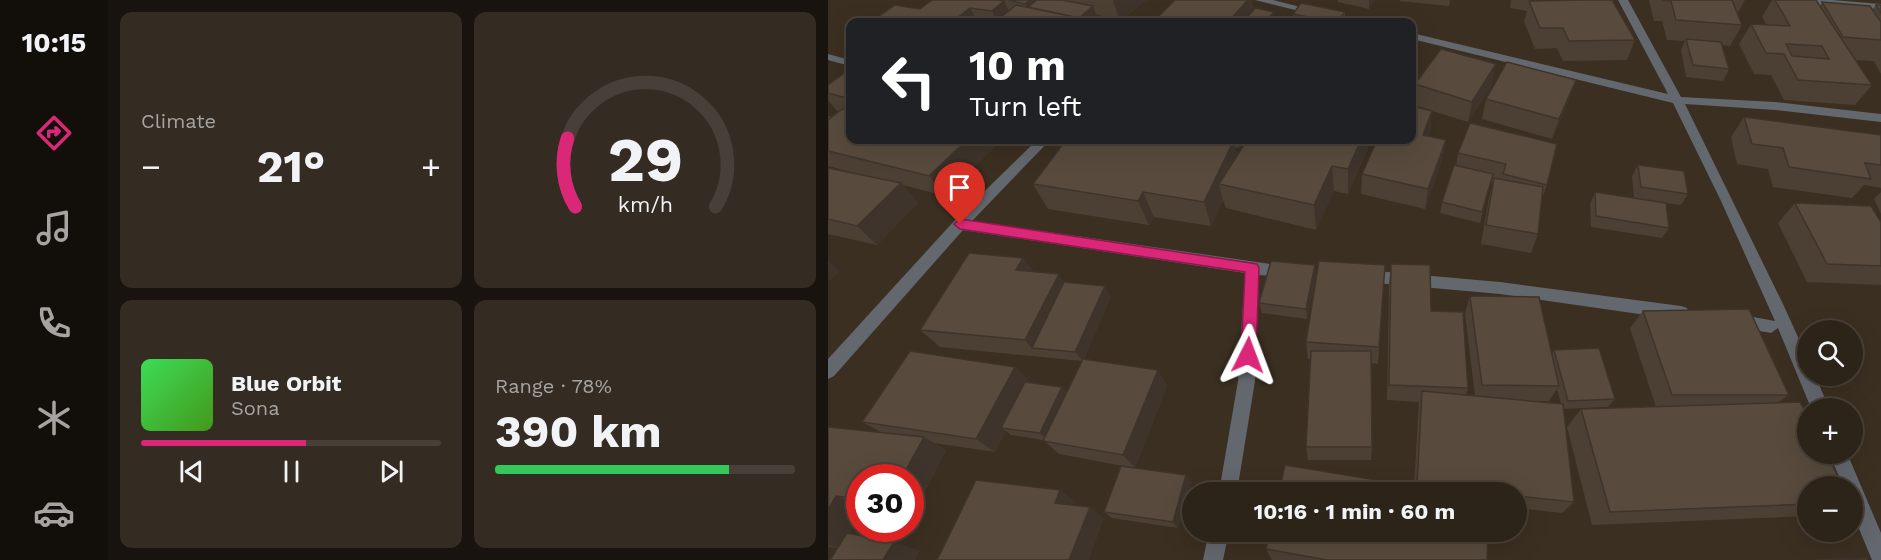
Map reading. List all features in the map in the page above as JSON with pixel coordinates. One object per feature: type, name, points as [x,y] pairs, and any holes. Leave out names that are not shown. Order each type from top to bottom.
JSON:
[{"type":"street","points":[[1260,0],[1337,18]]},
{"type":"street","points":[[1623,0],[1677,100],[1787,328],[1816,398]]},
{"type":"street","points":[[1797,0],[1881,8]]},
{"type":"street","points":[[1416,37],[1677,100],[1775,106],[1881,118]]},
{"type":"street","points":[[828,57],[846,62]]},
{"type":"street","points":[[828,371],[960,224],[1040,144]]},
{"type":"street","points":[[960,224],[1252,268],[1308,272]]},
{"type":"street","points":[[1230,482],[1248,355],[1252,268]]},
{"type":"street","points":[[1344,274],[1500,288],[1700,316]]},
{"type":"street","points":[[1724,319],[1771,326]]},
{"type":"street","points":[[1863,514],[1881,557]]},
{"type":"street","points":[[1213,560],[1217,542]]},
{"type":"building","points":[[932,0],[1004,1],[992,11],[970,8],[957,18],[877,18],[895,5],[920,9]]},
{"type":"building","points":[[1009,0],[1030,0],[1025,4]]},
{"type":"building","points":[[1037,0],[1062,0],[1093,6],[1079,18],[1028,7]]},
{"type":"building","points":[[1175,0],[1248,0],[1232,18],[1158,17]]},
{"type":"building","points":[[1612,0],[1635,40],[1569,41],[1563,28],[1540,28],[1529,1]]},
{"type":"building","points":[[1662,0],[1732,0],[1742,25],[1676,20],[1671,1]]},
{"type":"building","points":[[1775,0],[1816,0],[1872,85],[1798,80],[1784,54],[1766,53],[1751,24],[1790,26]],"holes":[[[1786,44],[1822,46],[1829,59],[1792,56]]]},
{"type":"building","points":[[1822,2],[1870,6],[1881,22],[1881,40],[1843,37]]},
{"type":"building","points":[[1301,3],[1345,12],[1340,18],[1313,18],[1293,14]]},
{"type":"building","points":[[1016,5],[1079,18],[1000,18]]},
{"type":"building","points":[[1255,8],[1274,12],[1269,18],[1246,18]]},
{"type":"building","points":[[1686,39],[1721,42],[1729,69],[1693,65]]},
{"type":"building","points":[[1441,49],[1496,64],[1472,102],[1416,83]]},
{"type":"building","points":[[1507,62],[1576,80],[1559,119],[1486,99]]},
{"type":"building","points":[[846,72],[846,98],[828,93],[828,85]]},
{"type":"building","points":[[1416,107],[1432,111],[1423,135],[1446,140],[1428,189],[1362,174],[1375,144],[1416,144]]},
{"type":"building","points":[[842,109],[846,110],[846,144],[963,144],[929,176],[828,151],[828,120]]},
{"type":"building","points":[[1744,117],[1881,135],[1881,165],[1865,163],[1871,179],[1789,167],[1783,148],[1752,144]]},
{"type":"building","points":[[1470,123],[1557,144],[1547,185],[1503,174],[1506,164],[1458,153]]},
{"type":"building","points":[[1063,144],[1232,144],[1204,202],[1143,192],[1138,201],[1033,184]]},
{"type":"building","points":[[1244,144],[1359,144],[1348,169],[1332,166],[1314,205],[1219,184]]},
{"type":"building","points":[[1454,165],[1493,174],[1482,212],[1442,202]]},
{"type":"building","points":[[1638,165],[1684,171],[1688,194],[1641,187]]},
{"type":"building","points":[[828,168],[901,183],[857,226],[828,219]]},
{"type":"building","points":[[1494,178],[1543,187],[1538,234],[1486,225]]},
{"type":"building","points":[[1595,192],[1666,203],[1669,228],[1596,216]]},
{"type":"building","points":[[1795,203],[1871,206],[1881,222],[1881,266],[1827,264]]},
{"type":"building","points":[[969,253],[1023,258],[1016,270],[1059,274],[1025,340],[920,330]]},
{"type":"building","points":[[1271,261],[1315,265],[1306,309],[1259,303]]},
{"type":"building","points":[[1319,261],[1385,265],[1379,347],[1306,342]]},
{"type":"building","points":[[1391,264],[1430,265],[1431,311],[1463,312],[1468,388],[1389,385]]},
{"type":"building","points":[[1064,282],[1105,286],[1075,352],[1032,348]]},
{"type":"building","points":[[1470,296],[1539,297],[1559,386],[1482,385]]},
{"type":"building","points":[[1749,309],[1789,395],[1672,395],[1643,311]]},
{"type":"building","points":[[1599,348],[1615,399],[1568,401],[1554,350]]},
{"type":"building","points":[[910,351],[1015,367],[976,439],[862,422]]},
{"type":"building","points":[[1311,351],[1371,351],[1372,447],[1306,447]]},
{"type":"building","points":[[1083,359],[1158,370],[1123,455],[1043,441]]},
{"type":"building","points":[[1025,382],[1062,387],[1040,433],[1001,428]]},
{"type":"building","points":[[1422,391],[1563,404],[1574,502],[1527,497],[1527,482],[1417,482]]},
{"type":"building","points":[[1797,402],[1797,464],[1832,464],[1838,476],[1797,476],[1797,504],[1610,512],[1581,409]]},
{"type":"building","points":[[828,427],[924,437],[909,464],[846,464],[846,497],[836,496],[828,510]]},
{"type":"building","points":[[1285,465],[1388,482],[1281,482]]},
{"type":"building","points":[[1121,466],[1186,475],[1182,482],[1173,522],[1104,512]]},
{"type":"building","points":[[976,480],[1060,490],[1055,503],[1090,507],[1069,560],[937,560]]},
{"type":"building","points":[[846,535],[846,542],[894,542],[883,560],[830,560]]},
{"type":"building","points":[[1268,542],[1488,542],[1487,560],[1327,560],[1266,549]]},
{"type":"building","points":[[1867,558],[1867,560],[1816,560]]},
{"type":"route","points":[[960,224],[1252,268],[1248,355]]}]
